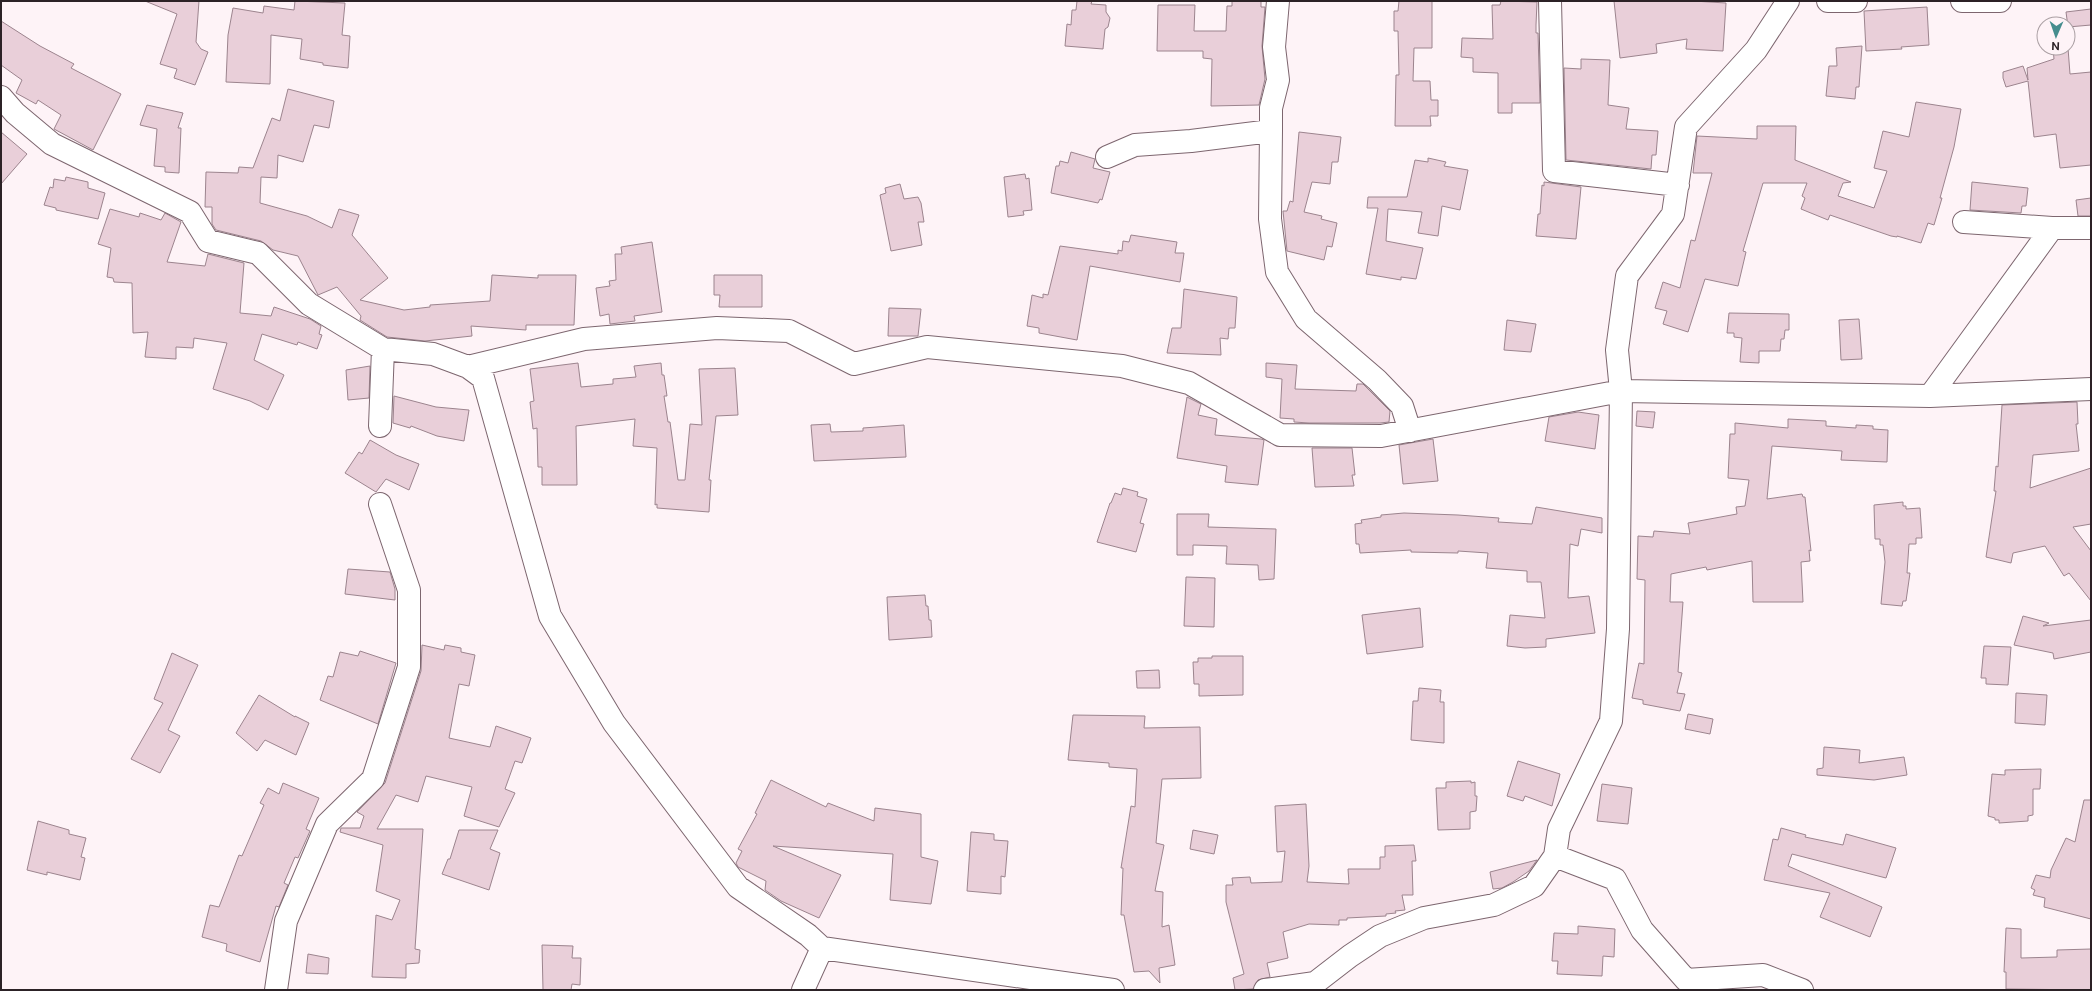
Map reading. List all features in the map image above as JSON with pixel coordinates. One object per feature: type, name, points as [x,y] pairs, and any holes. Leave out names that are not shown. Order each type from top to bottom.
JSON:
[{"type":"street","points":[[1278,1],[1274,47],[1278,80],[1271,108],[1270,219],[1277,272],[1306,319],[1377,380],[1402,406],[1410,431]]},
{"type":"street","points":[[1550,1],[1554,170],[1678,185]]},
{"type":"street","points":[[1266,990],[1315,983],[1350,956],[1380,936],[1424,918],[1494,905],[1534,886],[1555,856],[1559,829],[1611,721],[1618,629],[1621,391],[1617,350],[1627,276],[1673,214],[1686,127],[1756,50],[1788,1]]},
{"type":"street","points":[[1828,1],[1856,1]]},
{"type":"street","points":[[1962,1],[2000,1]]},
{"type":"street","points":[[1,97],[15,113],[52,144],[190,212],[208,241],[258,253],[309,304],[383,349],[433,354],[468,367],[483,378],[550,616],[614,723],[738,887],[808,935],[822,948],[1113,990]]},
{"type":"street","points":[[1107,157],[1135,145],[1271,131]]},
{"type":"street","points":[[1964,222],[2052,228],[2091,228]]},
{"type":"street","points":[[1930,396],[2052,228]]},
{"type":"street","points":[[468,367],[584,339],[717,328],[789,331],[854,364],[927,348],[1122,366],[1189,383],[1280,435],[1381,436],[1621,391],[1930,396],[2091,389]]},
{"type":"street","points":[[380,426],[383,349]]},
{"type":"street","points":[[276,990],[286,920],[327,824],[373,779],[409,667],[409,590],[380,504]]},
{"type":"street","points":[[1555,856],[1616,880],[1642,930],[1686,980],[1763,976],[1802,990]]},
{"type":"street","points":[[803,990],[822,948]]},
{"type":"building","points":[[145,1],[199,1],[196,42],[201,49],[208,52],[195,85],[174,78],[177,69],[160,64],[177,14]]},
{"type":"building","points":[[295,1],[345,3],[342,35],[350,36],[348,68],[323,65],[323,63],[300,59],[302,39],[271,35],[270,84],[226,82],[228,35],[233,8],[263,13],[264,6],[294,10]]},
{"type":"building","points":[[1077,1],[1092,1],[1091,4],[1106,5],[1106,12],[1110,18],[1108,27],[1105,29],[1103,49],[1065,46],[1067,24],[1071,25],[1072,10],[1076,10]]},
{"type":"building","points":[[1232,1],[1261,1],[1261,7],[1265,7],[1262,46],[1265,79],[1259,105],[1211,106],[1212,59],[1203,58],[1203,51],[1157,51],[1158,5],[1195,5],[1194,31],[1226,31],[1227,6],[1232,6]]},
{"type":"building","points":[[1399,1],[1432,1],[1432,48],[1414,48],[1413,81],[1430,81],[1431,100],[1438,100],[1438,116],[1430,116],[1431,126],[1395,126],[1396,75],[1399,75],[1398,31],[1394,31],[1394,11],[1398,11]]},
{"type":"building","points":[[1501,1],[1537,2],[1536,33],[1538,33],[1540,103],[1512,103],[1512,113],[1498,113],[1498,73],[1473,72],[1473,58],[1461,57],[1462,38],[1493,39],[1492,5],[1500,5]]},
{"type":"building","points":[[1614,1],[1693,1],[1726,3],[1723,51],[1686,49],[1687,39],[1656,44],[1657,53],[1620,58]]},
{"type":"building","points":[[1927,7],[1929,45],[1901,47],[1902,49],[1866,51],[1864,11]]},
{"type":"building","points":[[2091,9],[2091,25],[2076,26],[2076,16],[2067,16],[2066,12]]},
{"type":"building","points":[[1,21],[40,46],[74,64],[71,68],[121,94],[93,150],[54,129],[61,115],[38,100],[36,104],[16,93],[22,80],[1,65]]},
{"type":"building","points":[[1862,46],[1859,87],[1856,87],[1855,99],[1826,96],[1829,66],[1837,66],[1836,48]]},
{"type":"building","points":[[2054,56],[2069,56],[2070,74],[2091,72],[2091,165],[2060,168],[2056,134],[2034,137],[2028,81],[2006,87],[2003,72],[2023,66],[2028,80],[2027,68],[2054,59]]},
{"type":"building","points":[[1581,59],[1610,60],[1608,105],[1629,108],[1626,129],[1658,131],[1656,155],[1652,155],[1651,169],[1566,160],[1564,68],[1581,69]]},
{"type":"building","points":[[288,89],[334,101],[329,128],[314,125],[303,162],[278,155],[277,178],[261,177],[260,203],[307,216],[332,228],[339,209],[359,215],[352,235],[388,278],[360,300],[404,310],[430,307],[430,305],[490,301],[492,275],[538,278],[538,275],[576,275],[574,325],[526,325],[526,330],[471,326],[472,336],[425,341],[387,337],[360,320],[361,316],[337,287],[318,295],[298,256],[273,250],[261,241],[216,230],[212,224],[212,207],[205,207],[206,172],[238,173],[239,167],[253,168],[272,118],[280,121]]},
{"type":"building","points":[[1916,102],[1961,109],[1954,147],[1934,225],[1928,223],[1921,243],[1897,236],[1891,236],[1830,215],[1828,220],[1801,209],[1805,198],[1802,196],[1807,183],[1763,183],[1743,251],[1746,252],[1738,286],[1705,279],[1688,332],[1663,324],[1667,311],[1655,308],[1663,282],[1680,288],[1691,240],[1695,241],[1712,173],[1693,173],[1697,136],[1757,139],[1757,126],[1796,126],[1795,160],[1851,182],[1843,183],[1838,196],[1874,208],[1887,171],[1874,168],[1883,131],[1909,137]]},
{"type":"building","points":[[147,105],[183,113],[178,128],[181,128],[179,173],[165,172],[165,167],[154,166],[157,129],[140,125]]},
{"type":"building","points":[[1,132],[27,154],[1,184]]},
{"type":"building","points":[[1299,132],[1341,137],[1338,162],[1332,162],[1330,184],[1312,182],[1304,212],[1322,216],[1321,219],[1337,223],[1332,247],[1327,246],[1324,260],[1287,251],[1283,211],[1287,211],[1290,201],[1293,202]]},
{"type":"building","points":[[1071,152],[1095,159],[1093,168],[1110,172],[1102,200],[1100,199],[1098,203],[1051,193],[1056,166],[1059,166],[1060,161],[1068,163]]},
{"type":"building","points":[[1428,158],[1446,162],[1444,166],[1468,170],[1460,210],[1442,206],[1438,236],[1418,233],[1422,212],[1388,209],[1386,241],[1423,248],[1416,279],[1401,277],[1401,280],[1366,274],[1378,208],[1367,208],[1368,197],[1407,197],[1415,160],[1428,162]]},
{"type":"building","points":[[1025,174],[1026,179],[1029,178],[1032,210],[1023,211],[1024,215],[1008,217],[1004,177]]},
{"type":"building","points":[[66,177],[88,182],[88,188],[105,193],[98,219],[56,210],[56,208],[44,205],[50,187],[53,188],[54,179],[65,181]]},
{"type":"building","points":[[1544,182],[1581,187],[1576,239],[1536,236],[1538,214],[1540,214],[1542,185],[1544,186]]},
{"type":"building","points":[[1972,182],[2028,188],[2026,206],[2022,206],[2021,213],[1970,210]]},
{"type":"building","points":[[900,184],[904,199],[918,197],[921,203],[924,222],[918,222],[922,245],[891,251],[880,195],[886,193],[885,188]]},
{"type":"building","points":[[2091,198],[2091,216],[2078,216],[2076,200]]},
{"type":"building","points":[[110,209],[139,217],[140,213],[161,220],[165,213],[181,222],[167,262],[205,266],[208,254],[244,263],[240,313],[271,316],[274,307],[310,319],[321,326],[319,334],[322,335],[317,349],[298,342],[297,345],[262,334],[254,360],[284,375],[268,410],[250,401],[213,389],[227,343],[194,338],[193,348],[176,347],[176,359],[145,357],[148,332],[133,333],[132,283],[114,282],[113,278],[107,277],[111,248],[98,244]]},
{"type":"building","points":[[1131,235],[1177,242],[1175,253],[1184,253],[1180,282],[1090,266],[1077,340],[1039,333],[1039,328],[1027,326],[1032,295],[1043,298],[1043,294],[1048,295],[1060,246],[1118,254],[1118,250],[1122,251],[1123,241],[1129,242]]},
{"type":"building","points":[[652,242],[662,312],[634,316],[635,321],[610,324],[609,314],[600,316],[596,288],[610,286],[609,281],[616,280],[615,254],[622,254],[621,247]]},
{"type":"building","points":[[714,275],[762,275],[762,307],[719,307],[720,295],[714,295]]},
{"type":"building","points":[[1184,289],[1237,297],[1235,328],[1229,328],[1228,339],[1220,338],[1221,355],[1167,353],[1172,328],[1181,328]]},
{"type":"building","points":[[889,308],[921,309],[918,336],[888,336]]},
{"type":"building","points":[[1729,313],[1789,314],[1789,330],[1785,330],[1784,339],[1781,339],[1780,351],[1759,351],[1759,363],[1740,362],[1742,338],[1734,337],[1734,333],[1727,333]]},
{"type":"building","points":[[1859,319],[1862,359],[1841,360],[1839,320]]},
{"type":"building","points":[[1507,320],[1536,324],[1531,352],[1504,350]]},
{"type":"building","points":[[578,363],[581,387],[613,384],[613,379],[636,377],[634,366],[661,363],[667,396],[664,396],[668,422],[670,422],[678,480],[685,480],[690,424],[702,425],[699,369],[735,368],[738,415],[716,416],[709,480],[711,480],[709,512],[657,508],[657,504],[655,505],[657,448],[633,446],[635,419],[576,426],[577,485],[542,485],[542,467],[538,467],[537,428],[533,429],[530,402],[534,401],[530,369]]},
{"type":"building","points":[[1266,363],[1297,365],[1295,389],[1356,391],[1357,384],[1363,384],[1390,411],[1389,422],[1309,423],[1294,422],[1294,419],[1280,418],[1282,379],[1266,377]]},
{"type":"building","points":[[370,366],[369,398],[348,400],[346,370]]},
{"type":"building","points":[[394,396],[436,407],[469,410],[464,441],[437,436],[411,426],[410,428],[393,423]]},
{"type":"building","points":[[1187,397],[1201,404],[1198,415],[1217,419],[1215,435],[1264,440],[1258,485],[1225,482],[1227,466],[1177,458]]},
{"type":"building","points":[[2077,402],[2078,424],[2076,424],[2079,451],[2033,455],[2030,488],[2091,468],[2091,524],[2073,527],[2091,551],[2091,601],[2069,573],[2064,576],[2045,546],[2013,553],[2011,563],[1986,557],[1996,491],[1994,491],[1996,466],[1998,467],[2002,405]]},
{"type":"building","points":[[1637,411],[1655,412],[1653,428],[1636,426]]},
{"type":"building","points":[[1578,412],[1599,415],[1595,449],[1545,441],[1549,417]]},
{"type":"building","points":[[1788,419],[1826,421],[1826,426],[1856,428],[1856,425],[1873,426],[1873,429],[1888,430],[1887,462],[1841,460],[1842,451],[1772,446],[1767,499],[1802,494],[1803,497],[1805,497],[1811,551],[1809,550],[1810,561],[1801,562],[1803,602],[1753,602],[1752,561],[1707,570],[1706,567],[1671,574],[1670,602],[1683,602],[1678,672],[1682,673],[1677,693],[1685,694],[1680,711],[1643,704],[1643,700],[1632,698],[1639,663],[1644,664],[1645,580],[1637,579],[1638,536],[1653,537],[1654,531],[1690,534],[1688,523],[1737,514],[1736,507],[1745,506],[1749,480],[1728,478],[1730,434],[1735,434],[1735,423],[1788,428]]},
{"type":"building","points":[[830,424],[831,432],[863,431],[863,428],[904,425],[906,457],[814,461],[811,425]]},
{"type":"building","points":[[1433,439],[1438,481],[1403,484],[1399,445]]},
{"type":"building","points":[[370,440],[396,455],[419,464],[409,490],[386,479],[376,492],[345,473],[359,452],[362,454]]},
{"type":"building","points":[[1312,448],[1352,448],[1355,475],[1352,475],[1354,486],[1315,487]]},
{"type":"building","points":[[1123,488],[1138,492],[1137,496],[1147,499],[1140,523],[1144,524],[1136,552],[1097,542],[1110,503],[1115,493],[1121,495]]},
{"type":"building","points":[[1903,502],[1903,506],[1906,506],[1906,509],[1920,508],[1922,538],[1916,538],[1916,544],[1909,544],[1907,573],[1910,573],[1906,601],[1903,601],[1902,606],[1881,604],[1885,562],[1883,545],[1880,545],[1880,539],[1875,539],[1874,505]]},
{"type":"building","points":[[1536,507],[1602,518],[1602,533],[1581,529],[1578,546],[1570,544],[1568,598],[1589,596],[1595,633],[1546,639],[1546,647],[1525,648],[1507,646],[1510,615],[1545,618],[1541,582],[1527,582],[1527,571],[1486,568],[1488,553],[1458,551],[1458,553],[1411,552],[1411,550],[1360,553],[1359,544],[1356,544],[1355,524],[1362,523],[1361,520],[1381,517],[1381,515],[1404,513],[1458,515],[1499,518],[1498,522],[1532,524]]},
{"type":"building","points":[[1177,514],[1209,514],[1208,527],[1276,529],[1274,579],[1259,580],[1258,565],[1226,564],[1227,546],[1193,545],[1193,555],[1177,555]]},
{"type":"building","points":[[348,569],[390,572],[395,589],[395,600],[345,594]]},
{"type":"building","points":[[1186,577],[1215,578],[1214,627],[1184,626]]},
{"type":"building","points":[[925,595],[926,606],[928,606],[929,620],[931,620],[932,637],[889,640],[887,597]]},
{"type":"building","points":[[1420,608],[1423,647],[1367,654],[1362,615]]},
{"type":"building","points":[[2023,616],[2049,623],[2043,626],[2091,620],[2091,652],[2054,659],[2053,653],[2014,645]]},
{"type":"building","points":[[422,645],[444,650],[445,645],[461,648],[461,652],[475,655],[469,686],[459,684],[449,738],[490,747],[496,726],[531,738],[522,763],[515,761],[505,789],[515,793],[499,827],[464,816],[472,787],[426,776],[418,802],[396,795],[377,829],[423,829],[415,949],[420,950],[419,963],[406,964],[406,978],[372,977],[376,915],[392,920],[400,900],[376,891],[383,845],[340,832],[341,828],[360,828],[364,816],[357,812],[385,783],[421,671]]},
{"type":"building","points":[[1984,646],[2011,647],[2008,685],[1986,684],[1986,678],[1981,678]]},
{"type":"building","points":[[360,651],[396,663],[378,724],[320,700],[328,676],[333,677],[340,652],[358,656]]},
{"type":"building","points":[[172,653],[198,665],[168,730],[180,736],[160,773],[131,759],[163,703],[154,699]]},
{"type":"building","points":[[1212,656],[1243,656],[1243,695],[1199,696],[1199,684],[1194,684],[1193,662],[1198,662],[1198,658],[1212,658]]},
{"type":"building","points":[[1159,670],[1160,688],[1137,688],[1136,671]]},
{"type":"building","points":[[1419,688],[1441,690],[1440,702],[1444,702],[1444,743],[1411,740],[1413,701],[1418,701]]},
{"type":"building","points":[[2016,693],[2047,695],[2045,725],[2015,723]]},
{"type":"building","points":[[259,695],[295,717],[309,723],[296,755],[265,740],[257,751],[236,733]]},
{"type":"building","points":[[1688,714],[1713,719],[1710,734],[1685,729]]},
{"type":"building","points":[[1073,715],[1145,716],[1144,728],[1200,727],[1201,778],[1162,779],[1156,843],[1164,845],[1155,891],[1163,892],[1162,927],[1169,925],[1175,965],[1159,968],[1160,983],[1149,971],[1134,972],[1124,915],[1121,915],[1123,868],[1121,868],[1131,806],[1135,807],[1137,769],[1109,767],[1109,763],[1068,760]]},
{"type":"building","points":[[1824,747],[1860,750],[1859,763],[1904,757],[1907,775],[1874,780],[1817,775],[1817,769],[1823,768]]},
{"type":"building","points":[[1518,761],[1560,774],[1552,806],[1525,796],[1523,801],[1507,796]]},
{"type":"building","points":[[2041,769],[2040,789],[2033,789],[2033,815],[2028,816],[2028,821],[1999,823],[1999,820],[1995,820],[1995,818],[1988,816],[1992,774],[2005,775],[2005,770]]},
{"type":"building","points":[[771,780],[826,807],[828,803],[874,821],[875,808],[921,814],[921,857],[938,861],[931,904],[890,900],[893,854],[773,846],[841,875],[819,918],[781,901],[765,890],[766,881],[738,867],[736,863],[742,851],[738,849],[757,814],[755,813]]},
{"type":"building","points":[[1471,781],[1471,783],[1475,782],[1475,796],[1477,796],[1476,811],[1470,812],[1470,829],[1438,830],[1436,788],[1446,788],[1446,782]]},
{"type":"building","points":[[283,783],[319,798],[306,829],[310,831],[298,858],[295,857],[284,883],[288,885],[279,907],[276,906],[260,962],[226,951],[227,944],[202,937],[210,905],[219,907],[239,855],[242,856],[264,805],[260,803],[268,788],[279,794]]},
{"type":"building","points":[[1602,784],[1632,788],[1628,824],[1597,821]]},
{"type":"building","points":[[2084,800],[2091,800],[2091,919],[2044,907],[2045,898],[2033,895],[2035,890],[2031,888],[2036,875],[2050,878],[2051,870],[2066,838],[2075,842]]},
{"type":"building","points":[[1306,804],[1309,866],[1307,882],[1349,884],[1348,869],[1380,869],[1380,857],[1385,857],[1385,846],[1414,845],[1416,861],[1412,861],[1413,895],[1402,895],[1405,910],[1395,911],[1396,913],[1386,914],[1386,916],[1347,918],[1347,920],[1339,920],[1339,925],[1309,924],[1283,932],[1288,958],[1267,963],[1270,977],[1258,980],[1253,989],[1235,990],[1233,978],[1244,974],[1226,902],[1226,885],[1233,885],[1232,878],[1250,877],[1251,883],[1282,882],[1285,851],[1277,852],[1275,806]]},
{"type":"building","points":[[38,821],[69,830],[69,834],[86,838],[81,857],[85,858],[80,880],[47,872],[47,875],[27,870]]},
{"type":"building","points":[[1781,828],[1806,835],[1805,837],[1843,845],[1846,834],[1896,848],[1886,878],[1792,854],[1788,866],[1882,907],[1870,937],[1820,917],[1830,893],[1764,880],[1773,839],[1778,840]]},
{"type":"building","points":[[459,830],[498,830],[490,849],[500,853],[489,890],[442,874],[448,859],[450,859]]},
{"type":"building","points":[[1193,830],[1218,835],[1214,854],[1190,849]]},
{"type":"building","points":[[971,832],[994,834],[994,840],[1008,841],[1005,877],[1001,876],[1001,894],[967,891]]},
{"type":"building","points":[[1537,860],[1529,871],[1513,882],[1502,888],[1493,889],[1490,872]]},
{"type":"building","points":[[1578,926],[1615,929],[1614,957],[1603,956],[1602,976],[1557,974],[1558,961],[1552,961],[1554,933],[1578,934]]},
{"type":"building","points":[[2006,928],[2021,929],[2021,958],[2057,957],[2057,950],[2091,949],[2091,990],[2006,989],[2006,972],[2004,972]]},
{"type":"building","points":[[542,945],[573,946],[572,958],[581,958],[580,985],[572,984],[571,990],[543,990]]},
{"type":"building","points":[[308,954],[329,958],[328,974],[306,973]]}]
